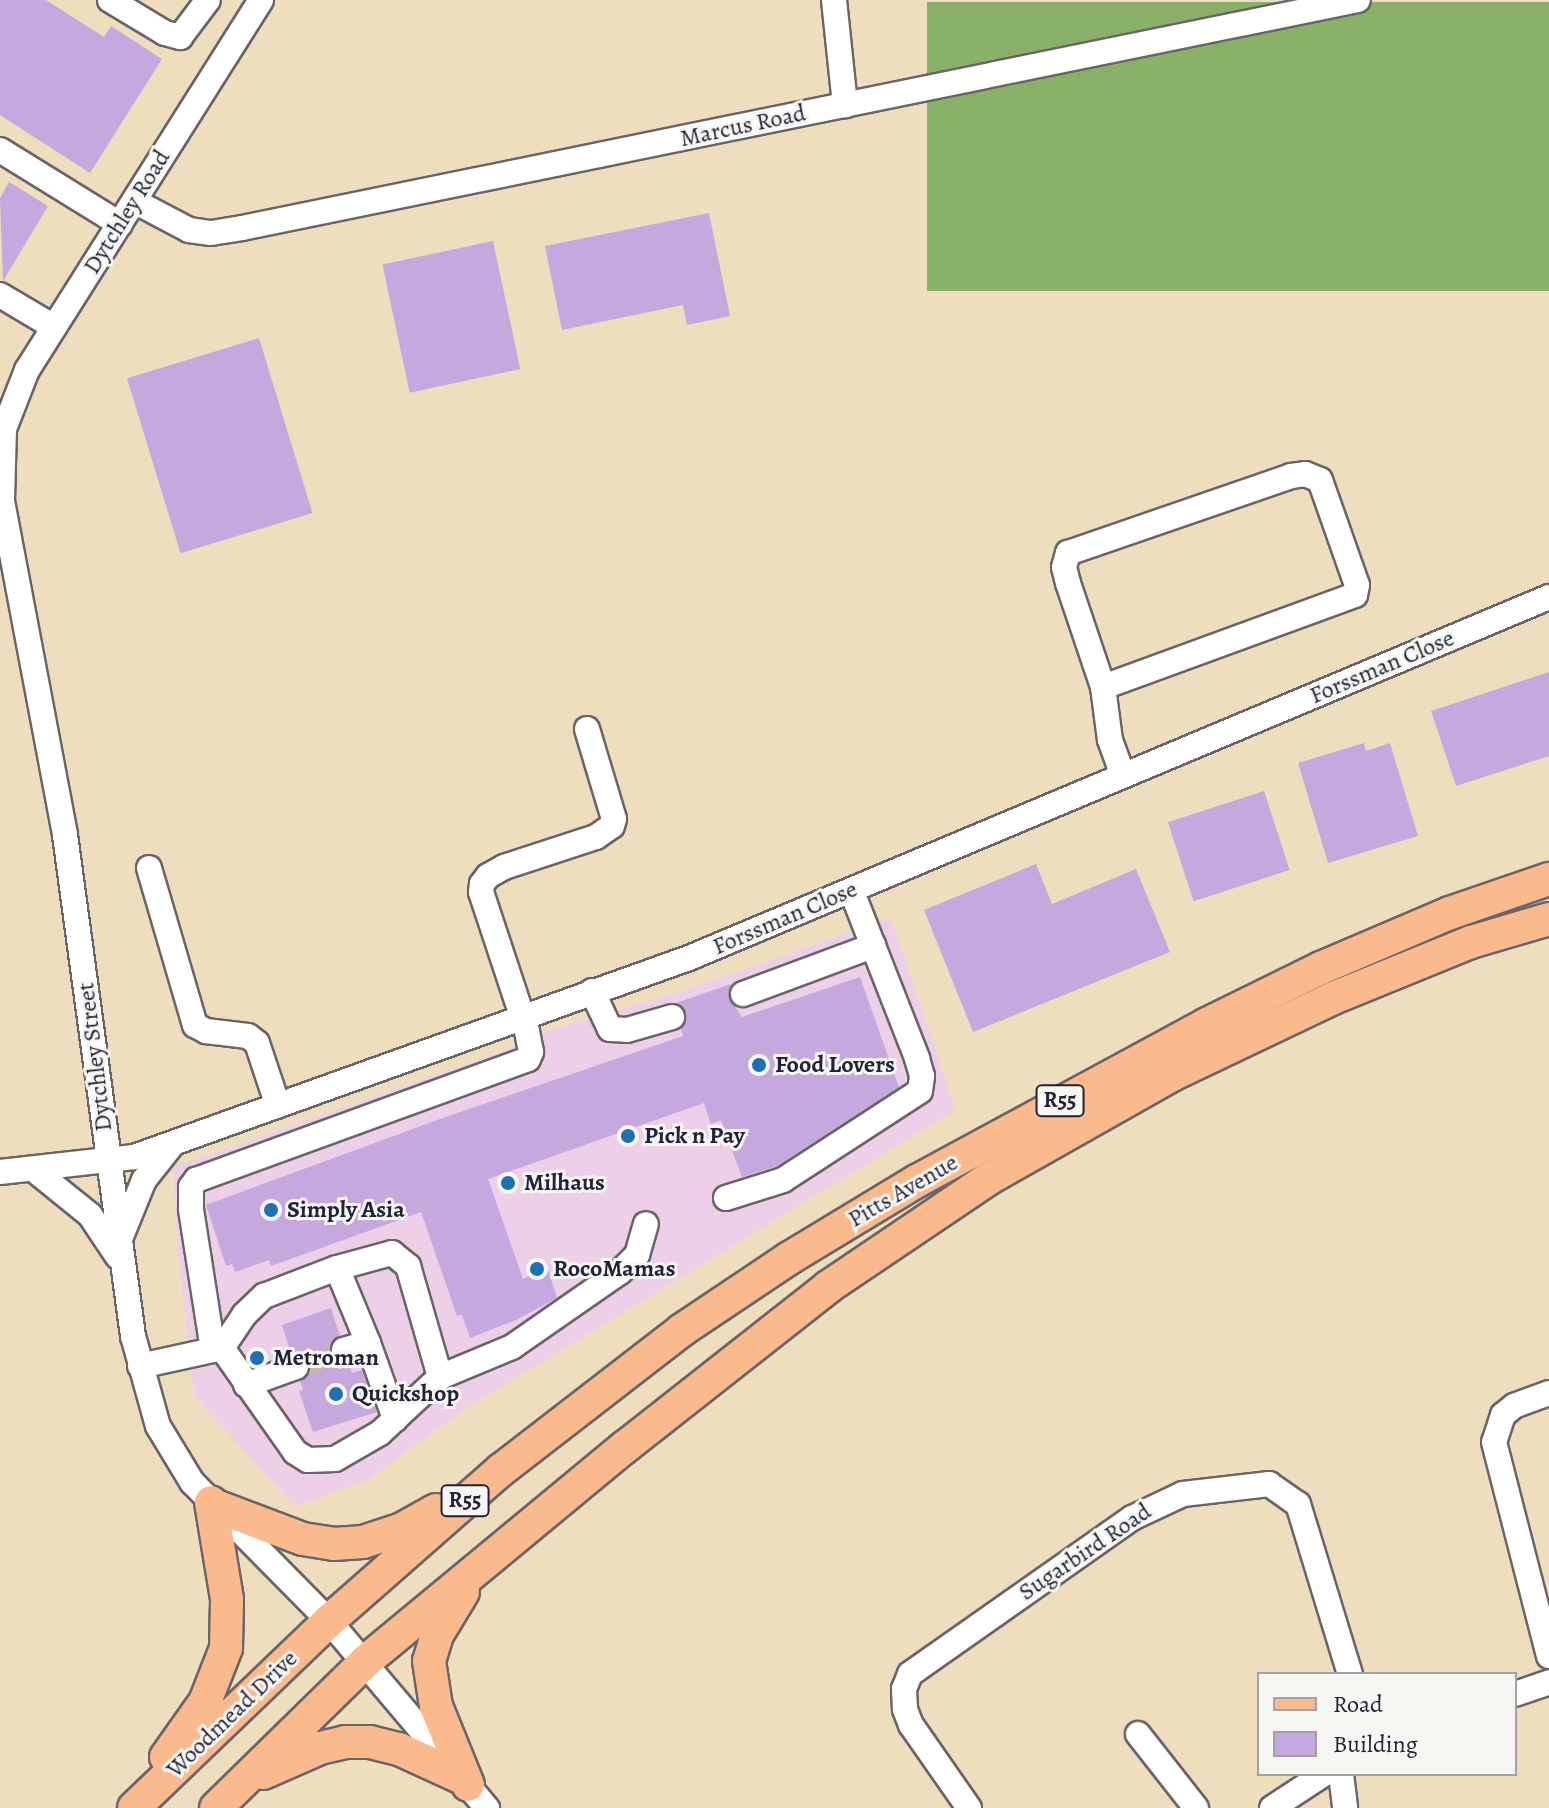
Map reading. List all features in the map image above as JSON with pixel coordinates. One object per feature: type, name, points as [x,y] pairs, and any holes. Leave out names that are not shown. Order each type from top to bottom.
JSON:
[{"type":"main road","name":"Pitts Avenue","points":[[329,1621],[501,1470],[682,1330],[788,1259],[917,1181],[1088,1086],[1321,968],[1450,913],[1549,879]]},
{"type":"main road","name":"Pitts Avenue","points":[[366,1661],[483,1563],[828,1287],[988,1179],[1172,1075],[1331,999],[1471,942],[1549,919]]},
{"type":"main road","points":[[212,1504],[303,1539],[334,1544],[363,1542],[402,1529],[501,1470]]},
{"type":"main road","points":[[131,1808],[205,1702],[226,1648],[227,1599],[212,1504]]},
{"type":"main road","points":[[473,1790],[436,1706],[429,1661],[445,1618],[483,1563]]},
{"type":"main road","name":"Woodmead Drive","points":[[131,1808],[329,1621]]},
{"type":"main road","name":"R55","points":[[216,1808],[366,1661]]},
{"type":"main road","points":[[240,1784],[286,1761],[345,1742],[370,1742],[399,1749],[473,1790]]},
{"type":"street","points":[[110,0],[165,33],[180,37],[208,0]]},
{"type":"street","name":"Dytchley Road","points":[[4,429],[27,370],[261,0]]},
{"type":"street","points":[[834,0],[845,105]]},
{"type":"street","name":"Marcus Road","points":[[134,201],[171,223],[211,233],[1358,0]]},
{"type":"street","points":[[0,150],[120,224]]},
{"type":"street","points":[[0,295],[54,327]]},
{"type":"street","name":"Dytchley Street","points":[[4,429],[2,501],[65,835],[120,1252],[140,1366],[163,1436],[183,1469],[212,1504],[366,1661],[473,1790]]},
{"type":"street","points":[[1103,687],[1351,599],[1357,585],[1320,480],[1305,474],[1291,476],[1068,553],[1064,567],[1103,687],[1110,740],[1123,776]]},
{"type":"street","name":"Forssman Close","points":[[0,1172],[107,1162],[173,1144],[689,958],[1549,597]]},
{"type":"street","points":[[587,729],[614,819],[612,826],[596,837],[504,867],[488,876],[482,884],[481,892],[531,1052],[519,1064],[196,1180],[191,1187],[191,1209],[218,1349],[295,1452],[308,1460],[335,1459],[380,1433],[440,1377],[512,1347],[620,1272],[637,1255],[646,1224]]},
{"type":"street","points":[[149,868],[195,1025],[206,1031],[248,1036],[257,1043],[278,1106]]},
{"type":"street","points":[[726,1198],[783,1180],[920,1091],[922,1076],[917,1058],[851,890]]},
{"type":"street","points":[[743,994],[873,946]]},
{"type":"street","points":[[592,991],[610,1029],[627,1030],[672,1017]]},
{"type":"street","points":[[120,1252],[144,1180],[173,1144]]},
{"type":"street","points":[[33,1169],[90,1215],[120,1252]]},
{"type":"street","points":[[140,1366],[218,1349],[244,1315],[264,1296],[383,1253],[402,1259],[408,1266],[440,1377]]},
{"type":"street","points":[[337,1268],[356,1347],[395,1419]]},
{"type":"street","points":[[246,1385],[296,1367]]},
{"type":"street","points":[[1549,1393],[1514,1406],[1503,1415],[1494,1442],[1549,1656]]},
{"type":"street","name":"Sugarbird Road","points":[[969,1808],[911,1725],[905,1709],[904,1689],[910,1674],[1132,1518],[1183,1494],[1269,1484],[1298,1504],[1305,1516],[1349,1672]]},
{"type":"street","points":[[1517,1693],[1549,1682]]},
{"type":"street","points":[[1138,1734],[1196,1808]]},
{"type":"street","points":[[1272,1808],[1321,1776]]},
{"type":"street","points":[[1341,1776],[1345,1808]]},
{"type":"shaded area","points":[[891,918],[956,1110],[464,1410],[368,1480],[295,1507],[194,1396],[178,1252],[173,1167],[501,1052],[550,1030],[677,993]]},
{"type":"green space","points":[[927,2],[1549,2],[1549,291],[927,291]]},
{"type":"building","points":[[0,0],[46,0],[104,37],[111,26],[162,59],[90,173],[0,115]]},
{"type":"building","points":[[9,182],[48,206],[3,281],[0,198]]},
{"type":"building","points":[[709,213],[730,316],[687,325],[683,305],[562,330],[545,246]]},
{"type":"building","points":[[493,241],[520,369],[410,393],[382,264]]},
{"type":"building","points":[[259,338],[313,513],[181,553],[127,378]]},
{"type":"building","points":[[1549,672],[1549,756],[1456,786],[1431,711]]},
{"type":"building","points":[[1364,743],[1366,751],[1390,743],[1418,836],[1328,863],[1298,763]]},
{"type":"building","points":[[1264,791],[1290,870],[1194,901],[1168,822]]},
{"type":"building","points":[[1036,864],[1052,904],[1136,869],[1170,952],[973,1032],[924,910]]},
{"type":"building","points":[[860,977],[899,1087],[777,1166],[742,1177],[721,1120],[711,1124],[704,1103],[488,1179],[523,1279],[547,1267],[557,1298],[516,1320],[470,1338],[462,1315],[457,1316],[421,1212],[271,1266],[269,1260],[235,1272],[232,1264],[226,1266],[206,1205],[440,1119],[683,1036],[681,1029],[687,1014],[676,1003],[731,984],[729,998],[742,1017]]},
{"type":"building","points":[[331,1308],[340,1336],[330,1346],[330,1355],[340,1364],[349,1364],[352,1373],[362,1370],[377,1412],[313,1432],[299,1391],[303,1390],[300,1381],[311,1370],[310,1363],[305,1355],[291,1353],[282,1325]]},
{"type":"tunnel","points":[[296,1367],[344,1350]]},
{"type":"place","name":"Food Lovers","points":[[759,1065]]},
{"type":"place","name":"Pick n Pay","points":[[628,1136]]},
{"type":"place","name":"Milhaus","points":[[508,1183]]},
{"type":"place","name":"Simply Asia","points":[[271,1210]]},
{"type":"place","name":"RocoMamas","points":[[537,1269]]},
{"type":"place","name":"Metroman","points":[[257,1358]]},
{"type":"place","name":"Quickshop","points":[[336,1394]]}]
